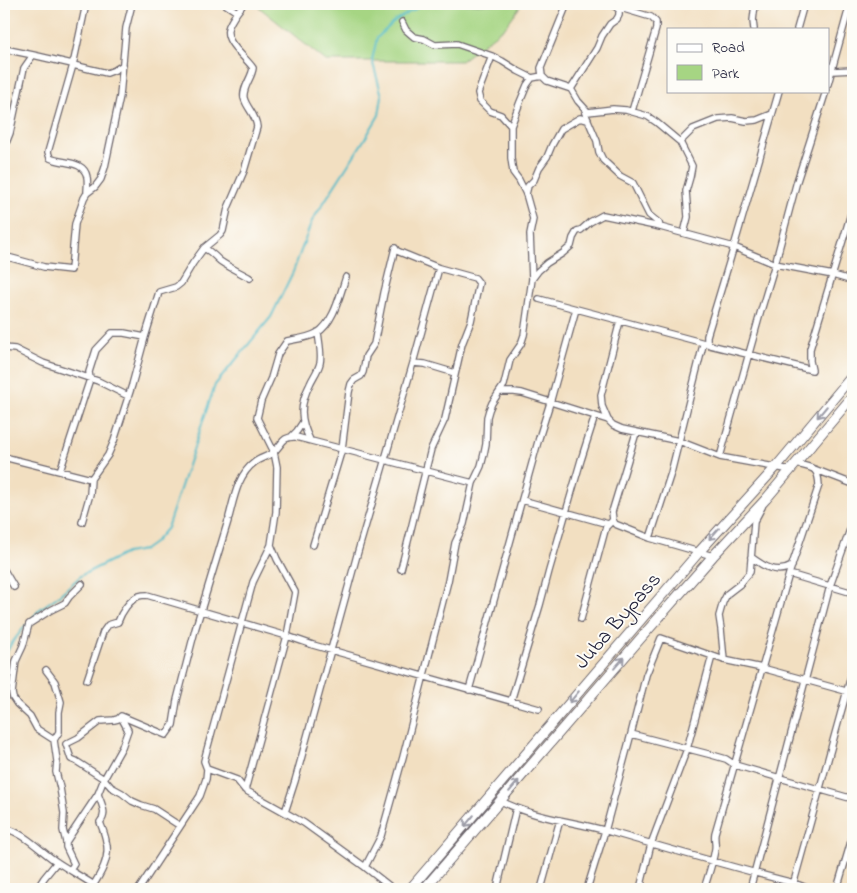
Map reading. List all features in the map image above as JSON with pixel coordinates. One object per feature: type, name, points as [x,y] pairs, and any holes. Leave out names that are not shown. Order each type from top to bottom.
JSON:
[{"type":"main road","name":"Juba Bypass","points":[[410,889],[699,552],[776,467],[853,375]]},
{"type":"main road","name":"Juba Bypass","points":[[424,889],[568,721],[794,467],[853,396]]},
{"type":"street","points":[[4,49],[72,64],[86,4]]},
{"type":"street","points":[[86,4],[73,65],[48,152],[50,158],[80,165],[84,168],[87,176],[87,193]]},
{"type":"street","points":[[4,256],[44,267],[70,270],[75,224],[84,198],[87,193],[96,187],[105,167],[120,96],[126,28],[132,4]]},
{"type":"street","points":[[224,4],[237,12]]},
{"type":"street","points":[[82,522],[90,494],[91,479],[111,449],[159,292],[176,287],[181,283],[204,248],[223,231],[228,208],[244,171],[257,127],[256,120],[244,99],[245,88],[253,68],[230,42],[227,35],[227,28],[242,6],[241,4]]},
{"type":"street","points":[[567,4],[541,68],[542,76],[547,81],[571,89],[578,102],[588,112]]},
{"type":"street","points":[[754,28],[755,4]]},
{"type":"street","points":[[797,28],[804,4]]},
{"type":"street","points":[[850,4],[830,68],[853,70]]},
{"type":"street","points":[[571,89],[597,48],[602,36],[610,24],[617,19],[619,10],[613,5]]},
{"type":"street","points":[[613,5],[651,17],[656,22],[656,29],[632,111]]},
{"type":"street","points":[[402,22],[406,30],[414,37],[424,39],[435,45],[458,44],[492,56],[532,78],[542,76]]},
{"type":"street","points":[[4,148],[10,132],[24,68],[33,55]]},
{"type":"street","points":[[492,56],[478,93],[480,100],[490,111],[501,115],[511,126]]},
{"type":"street","points":[[73,65],[107,73],[123,65]]},
{"type":"street","points":[[365,867],[381,836],[448,580],[455,543],[464,524],[473,483],[481,466],[486,444],[489,410],[504,385],[510,360],[521,344],[524,335],[532,279],[530,234],[533,219],[526,194],[513,172],[511,126],[527,85],[532,78]]},
{"type":"street","points":[[710,345],[707,342],[707,336],[779,92]]},
{"type":"street","points":[[720,457],[797,181],[826,92]]},
{"type":"street","points":[[588,112],[613,109],[632,111],[647,116],[680,142],[692,166],[686,191],[688,217],[684,234]]},
{"type":"street","points":[[588,112],[585,113],[603,160],[620,176],[633,183],[649,216],[659,223],[660,227]]},
{"type":"street","points":[[680,142],[693,129],[718,119],[757,120],[772,114]]},
{"type":"street","points":[[526,194],[528,186],[534,180],[561,129],[580,118],[588,120]]},
{"type":"street","points":[[539,299],[812,370],[810,349],[853,207]]},
{"type":"street","points":[[532,279],[547,263],[571,246],[577,231],[603,215],[660,227],[734,247],[775,264],[833,275],[853,281]]},
{"type":"street","points":[[204,248],[211,251],[216,258],[250,278]]},
{"type":"street","points":[[313,545],[342,449],[351,384],[361,376],[366,356],[374,344],[395,248],[397,251],[439,268],[475,278],[479,283],[471,321],[462,344],[444,419],[431,448],[401,569]]},
{"type":"street","points":[[285,812],[356,554],[413,363],[439,268]]},
{"type":"street","points":[[139,889],[200,796],[206,779],[207,769],[204,761],[253,582],[271,545],[276,512],[278,476],[274,452],[257,418],[262,401],[278,354],[287,341],[304,338],[326,326],[332,316],[346,277]]},
{"type":"street","points":[[468,690],[576,309]]},
{"type":"street","points":[[620,320],[601,395],[602,406],[612,425],[679,441],[720,457],[776,467],[814,469],[853,484]]},
{"type":"street","points":[[310,440],[304,427],[301,413],[306,394],[317,373],[320,361],[318,332]]},
{"type":"street","points":[[60,472],[90,378],[89,372],[96,350],[112,333],[145,337]]},
{"type":"street","points":[[650,538],[671,473],[703,345]]},
{"type":"street","points":[[4,348],[15,349],[43,363],[90,378],[128,396]]},
{"type":"street","points":[[413,363],[425,364],[455,373]]},
{"type":"street","points":[[500,392],[514,392],[608,420]]},
{"type":"street","points":[[511,701],[595,416]]},
{"type":"street","points":[[291,437],[303,422]]},
{"type":"street","points":[[581,620],[604,534],[610,522],[636,432]]},
{"type":"street","points":[[121,716],[166,735],[173,725],[201,611],[233,500],[241,479],[255,462],[274,452],[287,437],[310,440],[473,483]]},
{"type":"street","points":[[4,457],[91,479]]},
{"type":"street","points":[[704,889],[713,861],[714,837],[762,668],[789,574],[819,485],[819,475],[814,469]]},
{"type":"street","points":[[724,660],[719,616],[727,594],[747,577],[750,572],[754,522],[766,499]]},
{"type":"street","points":[[522,500],[610,522],[650,538],[713,556]]},
{"type":"street","points":[[750,889],[830,586],[853,522]]},
{"type":"street","points":[[245,790],[287,636],[295,592],[271,545]]},
{"type":"street","points":[[751,557],[763,565],[777,570],[786,570],[792,566]]},
{"type":"street","points":[[4,570],[14,587]]},
{"type":"street","points":[[789,574],[853,593]]},
{"type":"street","points":[[54,740],[37,729],[30,716],[13,698],[16,661],[23,646],[29,624],[65,603],[82,584]]},
{"type":"street","points":[[87,680],[103,632],[108,625],[118,622],[120,615],[133,600],[139,596],[147,595],[330,650],[539,709]]},
{"type":"street","points":[[587,889],[605,831],[646,675],[660,638],[724,660],[762,668],[853,693]]},
{"type":"street","points":[[640,889],[651,844],[687,749],[712,656]]},
{"type":"street","points":[[793,886],[853,669]]},
{"type":"street","points":[[46,670],[55,682],[61,702],[59,732],[66,744],[71,759],[104,779],[111,787],[132,801],[154,809],[180,826]]},
{"type":"street","points":[[66,744],[78,738],[100,721],[114,720],[121,716]]},
{"type":"street","points":[[66,842],[98,794],[122,747],[128,730],[121,716]]},
{"type":"street","points":[[59,732],[54,740],[57,762],[56,772],[64,812],[63,830],[66,847],[74,864],[70,870]]},
{"type":"street","points":[[631,734],[726,759],[735,765],[853,800]]},
{"type":"street","points":[[207,769],[237,780],[245,790],[304,823],[393,889]]},
{"type":"street","points":[[4,828],[13,830],[25,837],[94,888],[108,851],[100,822],[104,814],[98,794]]},
{"type":"street","points":[[502,800],[516,808],[605,831],[809,889]]},
{"type":"street","points":[[497,889],[516,808]]},
{"type":"street","points":[[540,889],[560,820]]},
{"type":"street","points":[[837,889],[853,835]]},
{"type":"street","points":[[37,889],[57,862]]},
{"type":"green space","points":[[255,4],[522,4],[505,27],[461,61],[326,61]]},
{"type":"waterway","points":[[31,620],[40,609],[82,575],[126,553],[144,550],[154,543],[167,528],[215,385],[271,317],[293,272],[312,221],[379,115],[382,96],[372,60],[377,38],[396,20],[424,4]]},
{"type":"waterway","points":[[4,657],[11,644],[26,625]]}]
